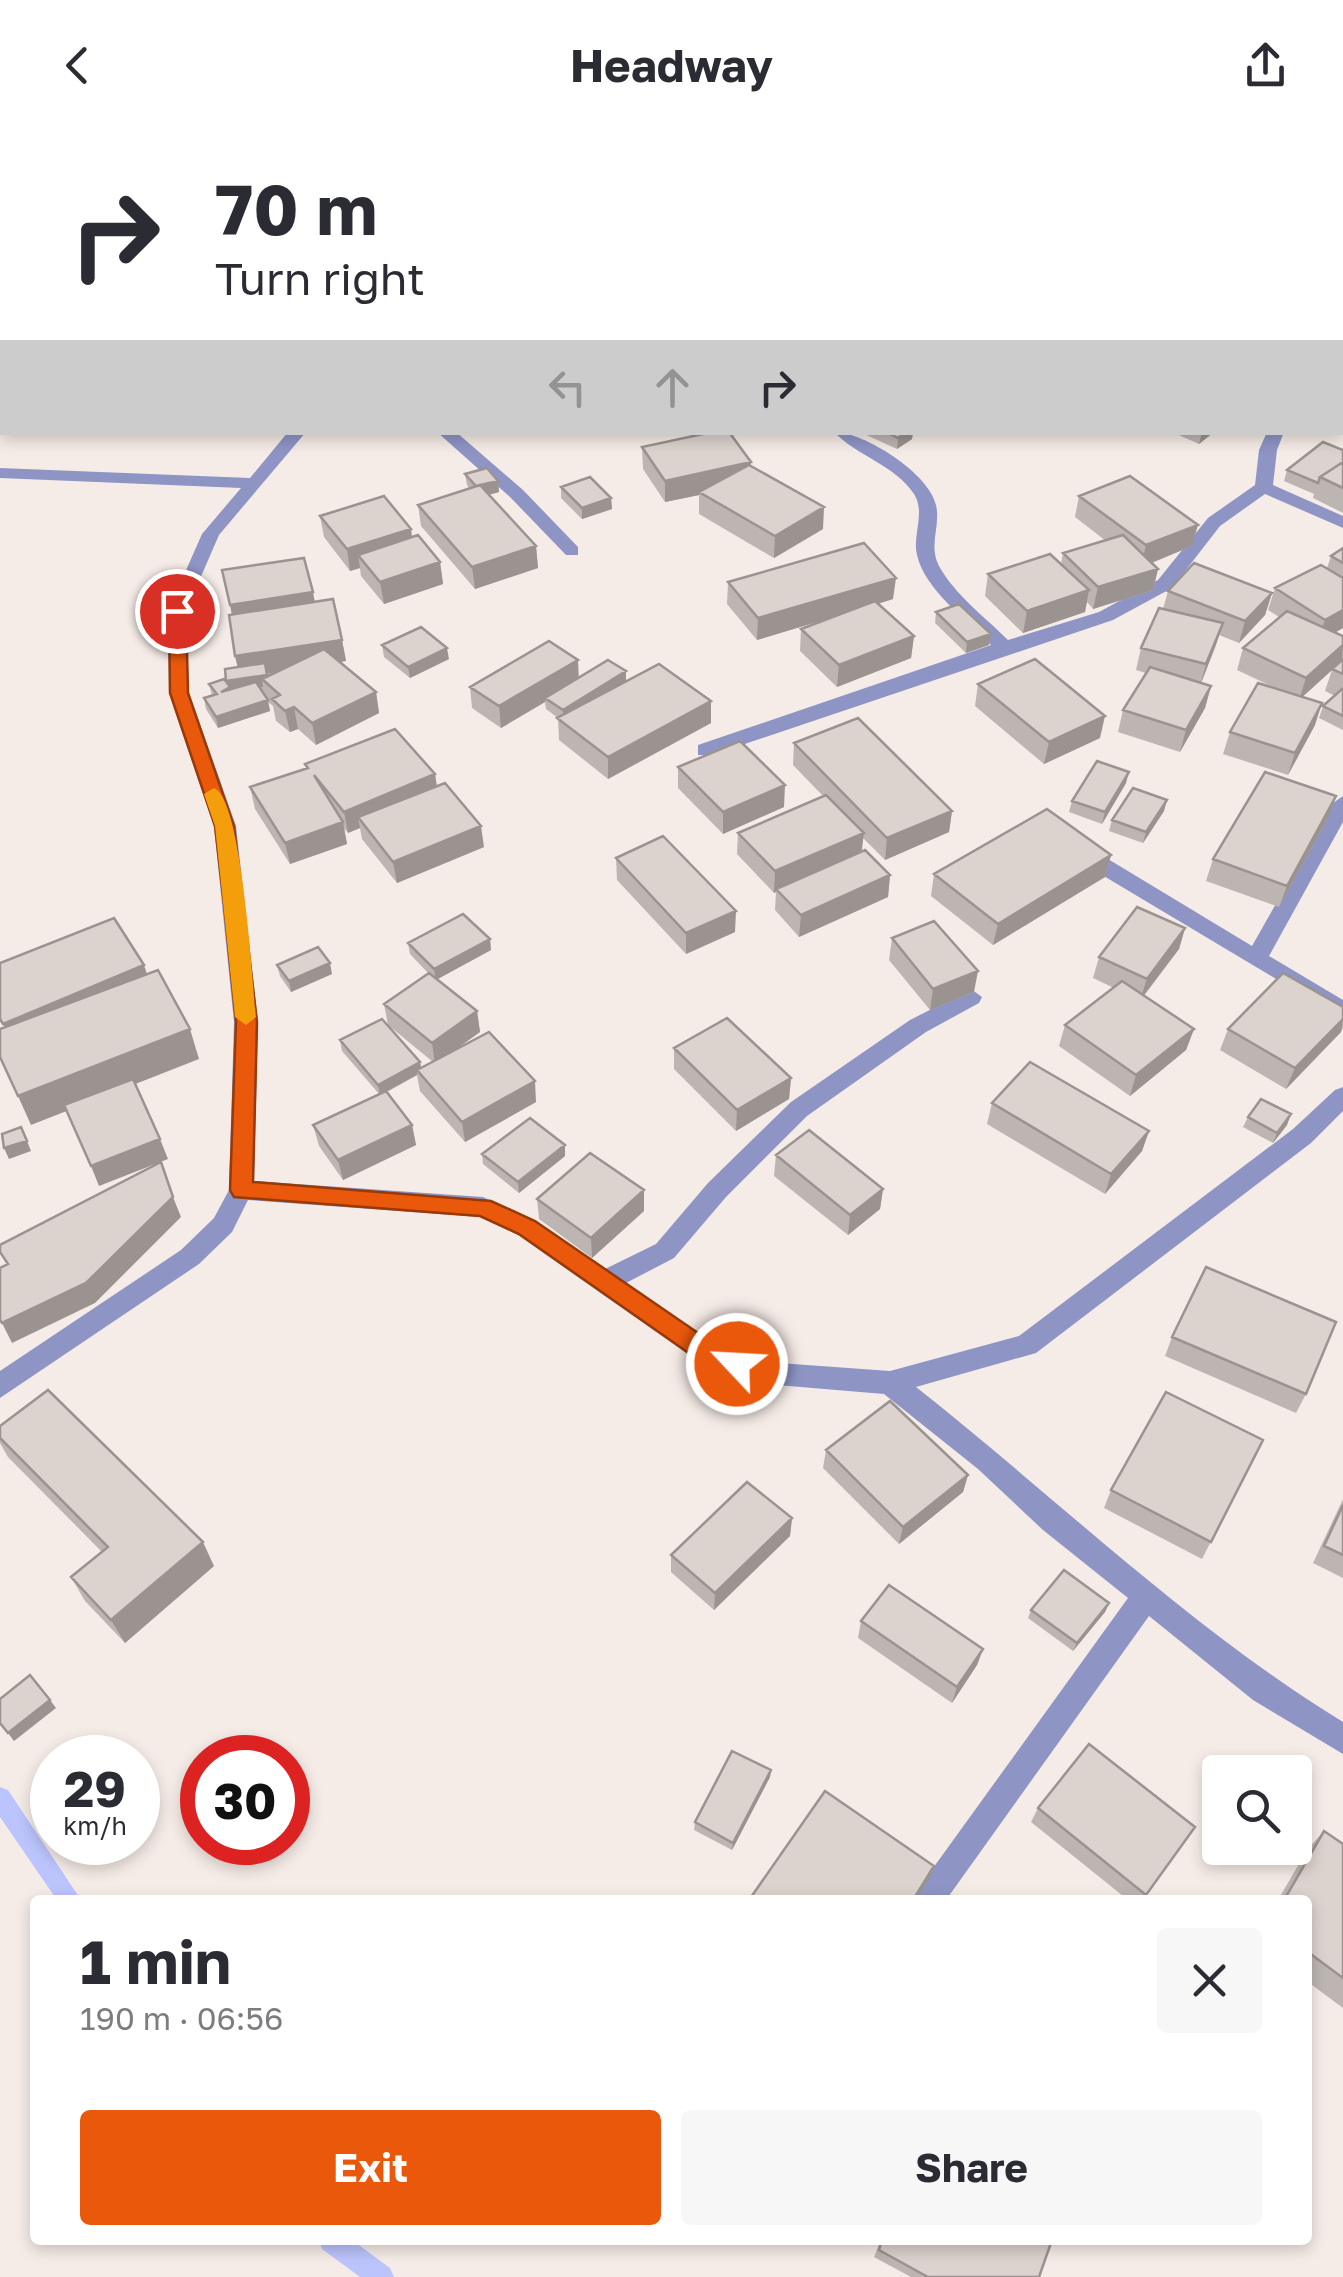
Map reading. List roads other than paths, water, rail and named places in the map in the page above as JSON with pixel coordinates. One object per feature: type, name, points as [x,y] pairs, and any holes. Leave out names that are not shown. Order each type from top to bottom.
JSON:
[{"type":"street","points":[[0,1386],[190,1257],[223,1225],[242,1190],[246,1022],[225,826],[179,693],[177,611],[211,534],[295,435]]},
{"type":"street","points":[[448,435],[517,494],[572,551]]},
{"type":"street","points":[[846,435],[910,480],[924,495],[929,509],[925,553],[932,570],[1004,647]]},
{"type":"street","points":[[705,750],[1106,616],[1166,584],[1214,522],[1264,487],[1268,450],[1275,435]]},
{"type":"street","points":[[0,473],[254,484]]},
{"type":"street","points":[[1264,487],[1343,523]]},
{"type":"street","points":[[1256,960],[1343,803]]},
{"type":"street","points":[[1064,826],[1100,864],[1343,1011]]},
{"type":"street","points":[[604,1282],[665,1251],[717,1190],[799,1109],[904,1035],[971,997]]},
{"type":"street","points":[[242,1190],[483,1207],[527,1228],[708,1354],[765,1373],[890,1383],[1027,1345],[1302,1136],[1343,1096]]},
{"type":"street","points":[[223,1225],[292,1194]]},
{"type":"street","points":[[890,1383],[1264,1690],[1343,1739]]},
{"type":"street","points":[[930,1895],[1146,1597]]},
{"type":"waterway","points":[[0,1798],[67,1895]]},
{"type":"waterway","points":[[338,2245],[381,2277]]}]
